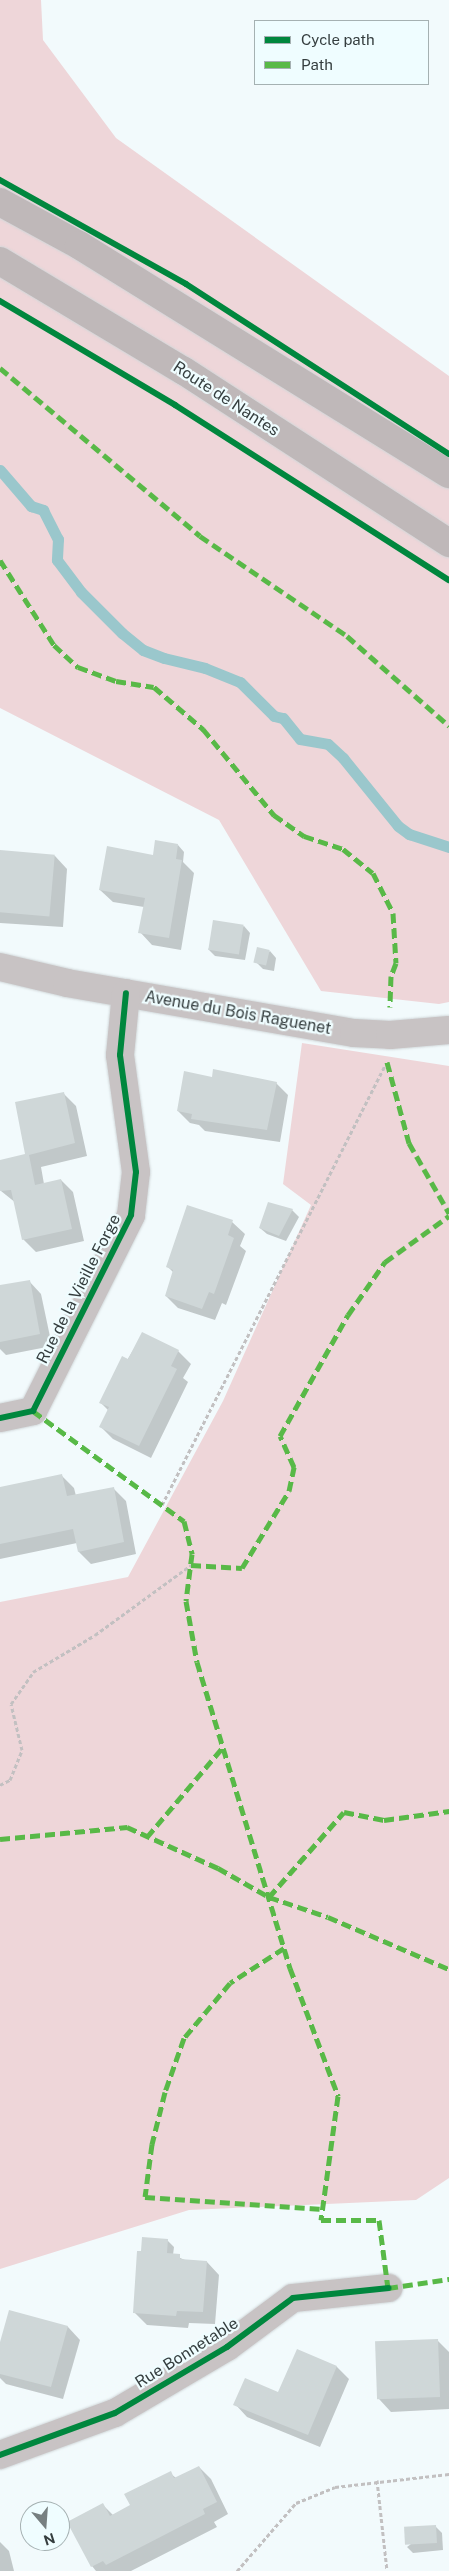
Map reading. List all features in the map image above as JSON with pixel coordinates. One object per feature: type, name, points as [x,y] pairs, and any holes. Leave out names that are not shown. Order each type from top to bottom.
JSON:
[{"type":"main road","points":[[0,202],[78,245],[449,474]]},
{"type":"main road","name":"Route de Nantes","points":[[0,261],[184,371],[449,543]]},
{"type":"street","name":"Avenue du Bois Raguenet","points":[[0,967],[126,994],[354,1033],[390,1035],[449,1030]]},
{"type":"street","name":"Rue de la Vieille Forge","points":[[0,1418],[33,1411],[131,1215],[136,1172],[120,1055],[126,994]]},
{"type":"street","name":"Rue Bonnetable","points":[[0,2455],[115,2413],[227,2347],[293,2298],[388,2288]]},
{"type":"path","points":[[162,1505],[387,1062]]},
{"type":"path","points":[[0,1785],[10,1780],[22,1750],[11,1704],[33,1672],[95,1635],[191,1565]]},
{"type":"path","points":[[237,2571],[296,2503],[335,2487],[377,2480],[449,2474]]},
{"type":"path","points":[[377,2480],[387,2571]]},
{"type":"shaded area","points":[[0,0],[41,0],[43,40],[116,138],[449,376],[449,1002],[439,1004],[321,991],[219,820],[0,708]]},
{"type":"shaded area","points":[[302,1043],[449,1066],[449,2178],[416,2200],[189,2210],[0,2269],[0,1602],[128,1577],[223,1401],[311,1205],[283,1184]]},
{"type":"building","points":[[155,840],[178,844],[176,859],[182,860],[169,938],[138,933],[145,898],[99,890],[107,846],[153,855]]},
{"type":"building","points":[[0,850],[55,855],[49,917],[0,912]]},
{"type":"building","points":[[213,920],[244,925],[239,954],[208,950]]},
{"type":"building","points":[[257,947],[270,950],[266,966],[253,963]]},
{"type":"building","points":[[213,1069],[277,1082],[267,1130],[191,1119],[192,1114],[177,1111],[184,1071],[212,1077]]},
{"type":"building","points":[[64,1092],[75,1143],[29,1155],[35,1185],[61,1179],[72,1229],[22,1240],[11,1190],[0,1191],[0,1160],[25,1154],[15,1102]]},
{"type":"building","points":[[268,1202],[293,1209],[279,1236],[259,1228]]},
{"type":"building","points":[[187,1205],[233,1220],[228,1235],[234,1238],[214,1294],[209,1292],[202,1309],[165,1296],[173,1270],[166,1267]]},
{"type":"building","points":[[30,1280],[40,1334],[0,1342],[0,1285]]},
{"type":"building","points":[[142,1332],[179,1350],[171,1366],[177,1369],[139,1446],[99,1427],[109,1407],[99,1403],[122,1356],[128,1359]]},
{"type":"building","points":[[62,1474],[67,1496],[114,1487],[124,1542],[78,1552],[73,1529],[0,1544],[0,1487]]},
{"type":"building","points":[[142,2237],[168,2239],[167,2253],[180,2254],[180,2259],[207,2261],[203,2312],[177,2311],[176,2316],[133,2313],[137,2251],[141,2251]]},
{"type":"building","points":[[9,2310],[68,2326],[51,2387],[0,2374],[0,2342]]},
{"type":"building","points":[[438,2339],[440,2397],[377,2399],[375,2341]]},
{"type":"building","points":[[297,2349],[337,2366],[308,2435],[233,2405],[245,2378],[278,2392]]},
{"type":"building","points":[[199,2466],[217,2502],[203,2509],[205,2514],[106,2565],[103,2561],[91,2567],[70,2528],[70,2520],[103,2503],[110,2516],[130,2505],[124,2494],[171,2471],[174,2478]]},
{"type":"building","points":[[436,2525],[437,2543],[405,2545],[404,2527]]},
{"type":"waterway","points":[[0,470],[31,506],[43,510],[58,539],[57,560],[81,592],[122,633],[143,650],[164,658],[205,668],[240,682],[274,716],[283,718],[300,739],[328,744],[343,758],[398,826],[409,834],[449,847]]},
{"type":"marked path","points":[[0,368],[200,536],[347,636],[449,726]]},
{"type":"marked path","points":[[0,560],[54,645],[78,667],[116,681],[154,687],[203,729],[274,815],[304,836],[343,849],[373,873],[393,913],[396,963],[391,976],[390,1007]]},
{"type":"marked path","points":[[387,1062],[409,1143],[449,1213]]},
{"type":"marked path","points":[[191,1565],[242,1568],[289,1491],[294,1467],[280,1436],[348,1315],[385,1262],[449,1216]]},
{"type":"marked path","points":[[33,1411],[184,1521],[192,1554],[186,1601],[197,1662],[290,1968],[338,2096],[321,2220],[379,2220],[388,2288],[449,2279]]},
{"type":"marked path","points":[[147,1837],[223,1747]]},
{"type":"marked path","points":[[269,1897],[344,1812],[384,1820],[449,1811]]},
{"type":"marked path","points":[[0,1839],[127,1827],[218,1868],[269,1897],[328,1917],[449,1969]]},
{"type":"marked path","points":[[284,1948],[230,1983],[184,2038],[165,2092],[152,2144],[145,2197],[323,2209]]},
{"type":"cycle path","points":[[0,180],[186,284],[449,454]]},
{"type":"cycle path","points":[[0,301],[175,405],[449,580]]},
{"type":"cycle path","points":[[0,1418],[33,1411],[131,1215],[136,1172],[120,1055],[126,993]]},
{"type":"cycle path","points":[[0,2455],[115,2413],[227,2347],[293,2298],[388,2288]]}]
